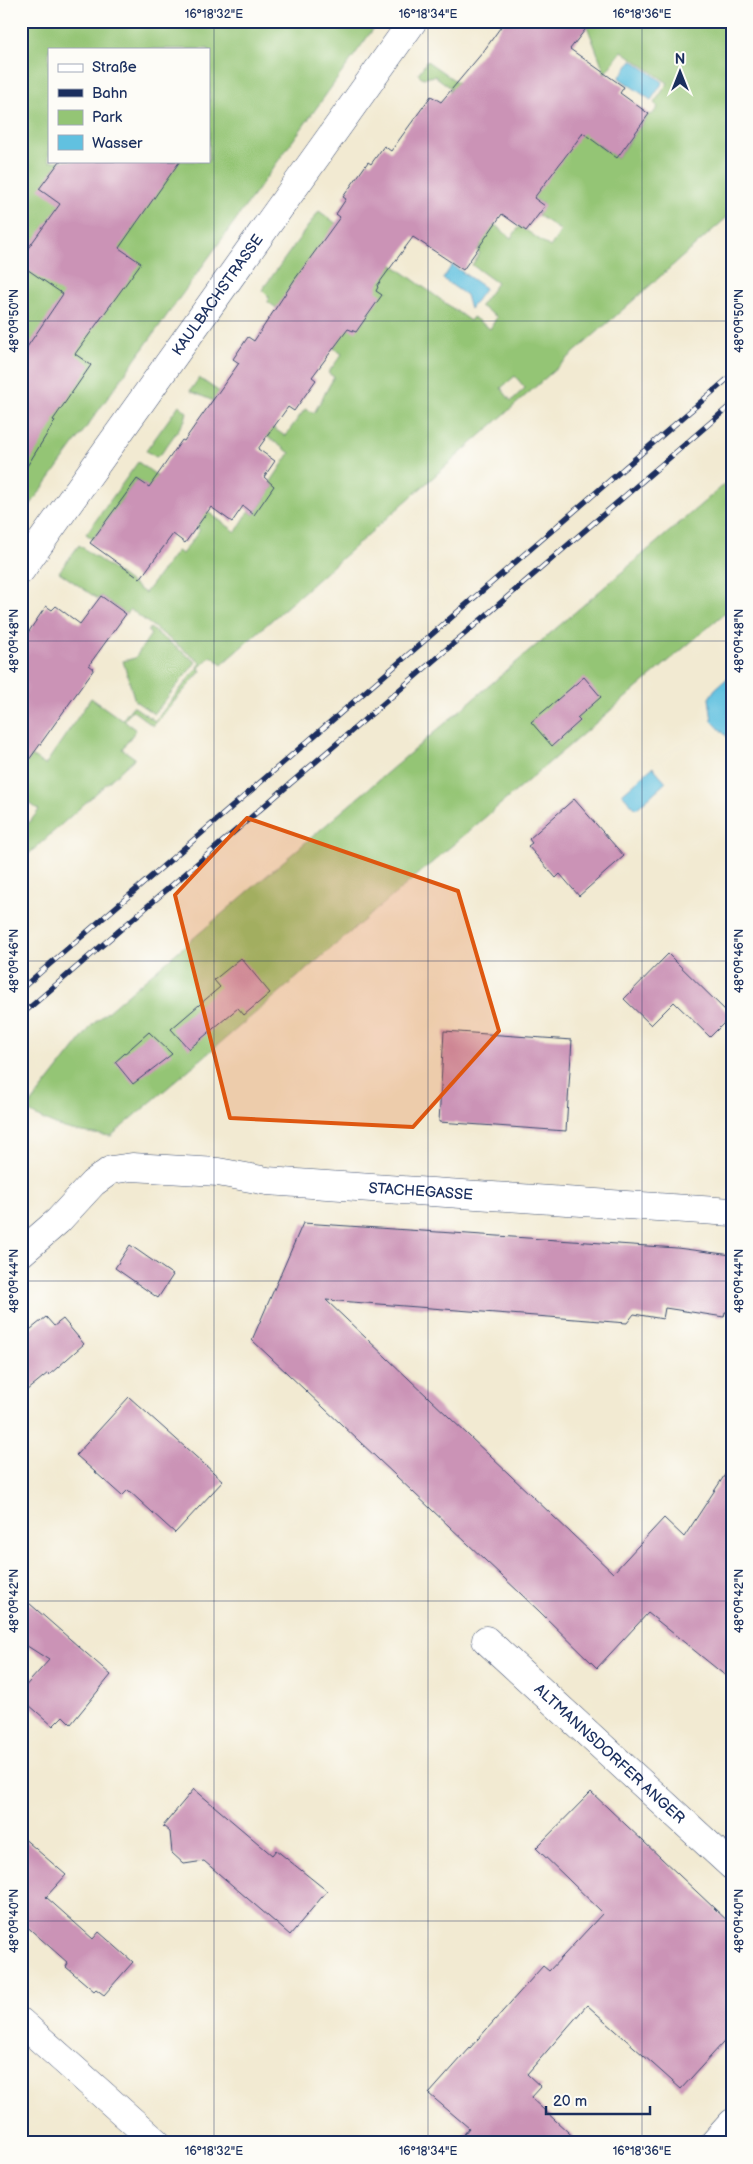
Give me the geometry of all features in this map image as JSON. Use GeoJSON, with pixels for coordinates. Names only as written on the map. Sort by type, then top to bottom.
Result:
{"type":"FeatureCollection","features":[{"type":"Feature","properties":{"kind":"street","name":"KAULBACHSTRASSE"},"geometry":{"type":"LineString","coordinates":[[21,570],[413,21]]}},
{"type":"Feature","properties":{"kind":"street","name":"STACHEGASSE"},"geometry":{"type":"LineString","coordinates":[[21,1252],[58,1221],[93,1183],[111,1170],[132,1167],[218,1172],[267,1181],[732,1212]]}},
{"type":"Feature","properties":{"kind":"street","name":"ALTMANNSDORFER ANGER"},"geometry":{"type":"LineString","coordinates":[[486,1640],[732,1866]]}},
{"type":"Feature","properties":{"kind":"street"},"geometry":{"type":"LineString","coordinates":[[21,2022],[157,2143]]}},
{"type":"Feature","properties":{"kind":"street"},"geometry":{"type":"LineString","coordinates":[[714,2143],[732,2123]]}},
{"type":"Feature","properties":{"kind":"highlighted area"},"geometry":{"type":"Polygon","coordinates":[[[247,818],[458,891],[499,1031],[413,1127],[230,1118],[175,895],[247,818]]]}},
{"type":"Feature","properties":{"kind":"green space"},"geometry":{"type":"Polygon","coordinates":[[[21,21],[379,21],[21,518],[21,21]]]}},
{"type":"Feature","properties":{"kind":"green space"},"geometry":{"type":"Polygon","coordinates":[[[580,21],[732,21],[732,213],[222,664],[211,656],[199,668],[201,671],[153,726],[132,710],[124,721],[136,730],[122,749],[135,758],[21,861],[21,818],[29,823],[39,810],[21,797],[21,744],[25,752],[45,765],[91,698],[122,720],[133,706],[155,721],[201,663],[130,609],[126,614],[101,596],[98,599],[59,572],[79,545],[145,593],[177,551],[182,554],[200,530],[185,518],[187,515],[137,479],[93,539],[86,534],[138,462],[236,532],[249,511],[254,515],[274,486],[270,483],[290,453],[223,405],[190,391],[199,378],[285,436],[305,409],[314,413],[334,377],[328,373],[342,354],[268,302],[269,297],[262,290],[319,211],[470,321],[473,317],[490,329],[497,317],[480,306],[497,283],[472,265],[480,253],[477,251],[481,245],[467,235],[484,216],[511,238],[520,226],[550,247],[561,231],[538,215],[544,205],[524,191],[484,117],[449,92],[451,88],[435,76],[423,78],[418,74],[427,61],[527,131],[577,123],[600,146],[617,158],[649,114],[652,115],[658,107],[654,103],[668,83],[622,51],[605,73],[587,26],[580,21]],[[515,376],[501,388],[511,401],[525,388],[515,376]]]}},
{"type":"Feature","properties":{"kind":"green space"},"geometry":{"type":"Polygon","coordinates":[[[179,405],[187,412],[185,420],[161,454],[156,457],[146,451],[179,405]]]}},
{"type":"Feature","properties":{"kind":"green space"},"geometry":{"type":"Polygon","coordinates":[[[732,478],[732,607],[111,1136],[57,1126],[26,1110],[93,1024],[732,478]]]}},
{"type":"Feature","properties":{"kind":"green space"},"geometry":{"type":"Polygon","coordinates":[[[150,628],[196,662],[154,714],[135,701],[123,661],[135,658],[151,634],[148,632],[150,628]]]}},
{"type":"Feature","properties":{"kind":"water"},"geometry":{"type":"Polygon","coordinates":[[[632,60],[663,82],[651,100],[619,78],[632,60]]]}},
{"type":"Feature","properties":{"kind":"water"},"geometry":{"type":"Polygon","coordinates":[[[452,265],[485,288],[470,309],[466,295],[443,279],[452,265]]]}},
{"type":"Feature","properties":{"kind":"water"},"geometry":{"type":"Polygon","coordinates":[[[732,674],[732,742],[712,721],[709,698],[715,689],[732,674]]]}},
{"type":"Feature","properties":{"kind":"water"},"geometry":{"type":"Polygon","coordinates":[[[653,767],[666,782],[636,809],[622,794],[653,767]]]}},
{"type":"Feature","properties":{"kind":"building"},"geometry":{"type":"Polygon","coordinates":[[[505,21],[592,21],[570,49],[624,87],[620,93],[649,114],[617,158],[583,133],[534,198],[545,206],[526,231],[502,214],[463,270],[413,237],[377,286],[376,291],[382,295],[356,332],[348,329],[312,377],[316,380],[294,411],[288,407],[258,449],[275,461],[264,477],[274,486],[254,515],[243,506],[232,522],[211,507],[185,543],[173,534],[140,579],[90,543],[137,479],[149,487],[182,440],[184,441],[239,363],[233,359],[248,337],[254,341],[295,279],[340,217],[336,214],[346,199],[343,197],[368,162],[371,164],[384,146],[391,151],[431,96],[441,102],[483,52],[505,21]]]}},
{"type":"Feature","properties":{"kind":"building"},"geometry":{"type":"Polygon","coordinates":[[[59,162],[179,162],[119,248],[141,263],[75,354],[91,365],[53,420],[55,421],[21,476],[21,356],[63,294],[21,265],[21,258],[60,204],[39,189],[59,162]]]}},
{"type":"Feature","properties":{"kind":"building"},"geometry":{"type":"Polygon","coordinates":[[[101,596],[126,614],[89,665],[94,669],[21,771],[21,643],[46,606],[52,610],[56,606],[80,624],[101,596]]]}},
{"type":"Feature","properties":{"kind":"building"},"geometry":{"type":"Polygon","coordinates":[[[584,677],[601,697],[577,718],[580,721],[552,746],[531,722],[584,677]]]}},
{"type":"Feature","properties":{"kind":"building"},"geometry":{"type":"Polygon","coordinates":[[[574,799],[624,856],[579,896],[560,874],[556,878],[528,846],[532,843],[529,839],[574,799]]]}},
{"type":"Feature","properties":{"kind":"building"},"geometry":{"type":"Polygon","coordinates":[[[668,954],[731,1016],[710,1037],[674,1002],[651,1025],[624,999],[668,954]]]}},
{"type":"Feature","properties":{"kind":"building"},"geometry":{"type":"Polygon","coordinates":[[[241,958],[270,993],[244,1015],[238,1008],[189,1049],[171,1029],[220,987],[214,980],[241,958]]]}},
{"type":"Feature","properties":{"kind":"building"},"geometry":{"type":"Polygon","coordinates":[[[444,1031],[572,1040],[566,1131],[439,1122],[444,1031]]]}},
{"type":"Feature","properties":{"kind":"building"},"geometry":{"type":"Polygon","coordinates":[[[149,1032],[172,1054],[133,1084],[115,1062],[149,1032]]]}},
{"type":"Feature","properties":{"kind":"building"},"geometry":{"type":"Polygon","coordinates":[[[303,1223],[677,1248],[732,1255],[732,1313],[725,1312],[724,1317],[665,1308],[663,1319],[634,1314],[627,1323],[326,1300],[613,1573],[664,1518],[684,1537],[732,1464],[732,1681],[648,1613],[597,1668],[252,1340],[303,1223]]]}},
{"type":"Feature","properties":{"kind":"building"},"geometry":{"type":"Polygon","coordinates":[[[130,1245],[173,1275],[158,1298],[115,1268],[130,1245]]]}},
{"type":"Feature","properties":{"kind":"building"},"geometry":{"type":"Polygon","coordinates":[[[46,1317],[54,1326],[63,1319],[84,1344],[49,1375],[48,1373],[21,1395],[21,1337],[46,1317]]]}},
{"type":"Feature","properties":{"kind":"building"},"geometry":{"type":"Polygon","coordinates":[[[129,1397],[223,1481],[175,1533],[128,1490],[122,1496],[76,1455],[129,1397]]]}},
{"type":"Feature","properties":{"kind":"building"},"geometry":{"type":"Polygon","coordinates":[[[21,1596],[111,1675],[71,1724],[63,1716],[53,1726],[21,1698],[21,1691],[49,1660],[21,1642],[21,1596]]]}},
{"type":"Feature","properties":{"kind":"building"},"geometry":{"type":"Polygon","coordinates":[[[194,1789],[272,1855],[276,1850],[327,1891],[290,1935],[204,1861],[184,1864],[172,1853],[170,1832],[163,1826],[194,1789]]]}},
{"type":"Feature","properties":{"kind":"building"},"geometry":{"type":"Polygon","coordinates":[[[591,1792],[732,1925],[732,2033],[681,2089],[587,2005],[527,2074],[541,2087],[531,2098],[580,2143],[457,2143],[469,2128],[429,2094],[543,1966],[549,1971],[603,1913],[536,1848],[591,1792]]]}},
{"type":"Feature","properties":{"kind":"building"},"geometry":{"type":"Polygon","coordinates":[[[21,1836],[66,1875],[46,1897],[93,1939],[99,1932],[133,1962],[104,1995],[96,1989],[94,1991],[66,1967],[68,1963],[23,1923],[21,1925],[21,1836]]]}},
{"type":"Feature","properties":{"kind":"railway"},"geometry":{"type":"LineString","coordinates":[[21,989],[732,375]]}},
{"type":"Feature","properties":{"kind":"railway"},"geometry":{"type":"LineString","coordinates":[[21,1015],[732,404]]}}]}
